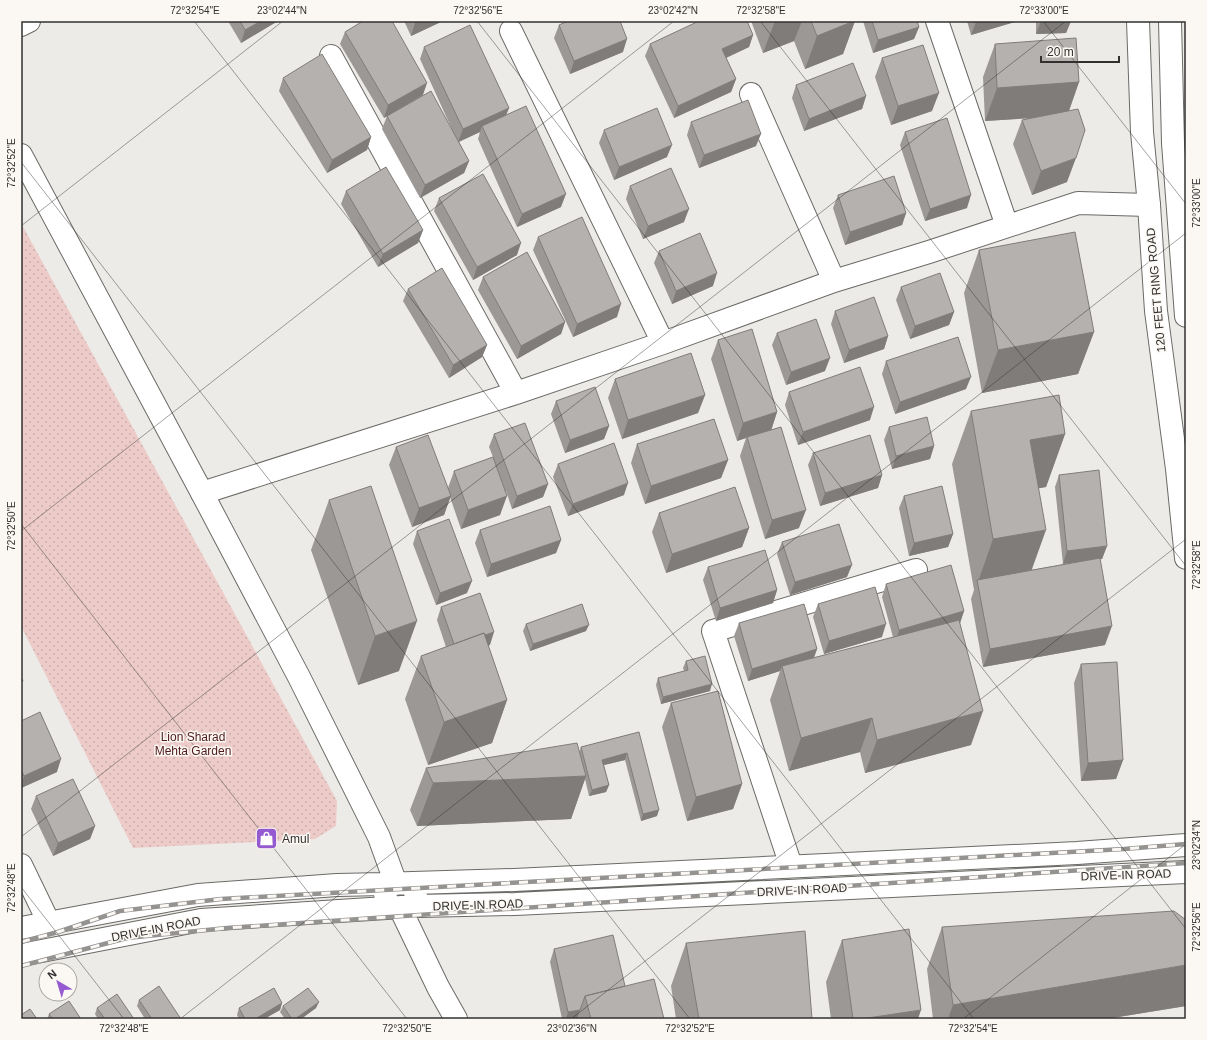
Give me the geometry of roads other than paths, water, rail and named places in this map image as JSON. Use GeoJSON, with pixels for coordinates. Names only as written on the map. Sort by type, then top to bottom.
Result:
{"type":"FeatureCollection","features":[{"type":"Feature","properties":{"kind":"street"},"geometry":{"type":"LineString","coordinates":[[21,25],[29,21]]}},
{"type":"Feature","properties":{"kind":"street"},"geometry":{"type":"LineString","coordinates":[[937,21],[1007,226]]}},
{"type":"Feature","properties":{"kind":"street","name":"120 FEET RING ROAD"},"geometry":{"type":"LineString","coordinates":[[1138,21],[1142,132],[1149,205],[1156,311],[1177,469],[1186,558]]}},
{"type":"Feature","properties":{"kind":"street"},"geometry":{"type":"LineString","coordinates":[[1170,21],[1172,143],[1181,201],[1186,316]]}},
{"type":"Feature","properties":{"kind":"street"},"geometry":{"type":"LineString","coordinates":[[511,30],[663,343]]}},
{"type":"Feature","properties":{"kind":"street"},"geometry":{"type":"LineString","coordinates":[[331,56],[516,393]]}},
{"type":"Feature","properties":{"kind":"street"},"geometry":{"type":"LineString","coordinates":[[751,94],[834,281]]}},
{"type":"Feature","properties":{"kind":"street"},"geometry":{"type":"LineString","coordinates":[[21,155],[202,493],[359,795],[379,837],[398,884],[402,908],[438,988],[456,1019]]}},
{"type":"Feature","properties":{"kind":"street"},"geometry":{"type":"LineString","coordinates":[[202,493],[516,393],[663,343],[834,281],[930,252],[1078,203],[1149,205]]}},
{"type":"Feature","properties":{"kind":"street"},"geometry":{"type":"LineString","coordinates":[[791,866],[713,631],[916,570]]}},
{"type":"Feature","properties":{"kind":"street"},"geometry":{"type":"LineString","coordinates":[[21,928],[198,895],[337,885],[398,884],[1077,853],[1186,845]]}},
{"type":"Feature","properties":{"kind":"street"},"geometry":{"type":"LineString","coordinates":[[21,865],[49,923]]}},
{"type":"Feature","properties":{"kind":"street","name":"DRIVE-IN ROAD"},"geometry":{"type":"LineString","coordinates":[[21,955],[201,920],[339,911],[1186,872]]}},
{"type":"Feature","properties":{"kind":"street"},"geometry":{"type":"LineString","coordinates":[[398,884],[402,908]]}},
{"type":"Feature","properties":{"kind":"railway"},"geometry":{"type":"LineString","coordinates":[[21,942],[58,932],[120,911],[221,899],[1124,849],[1186,844]]}},
{"type":"Feature","properties":{"kind":"railway"},"geometry":{"type":"LineString","coordinates":[[21,966],[127,938],[227,928],[1186,863]]}},
{"type":"Feature","properties":{"kind":"place","name":"Amul"},"geometry":{"type":"Point","coordinates":[267,839]}},
{"type":"Feature","properties":{"kind":"park label","name":"Lion Sharad Mehta Garden"},"geometry":{"type":"Point","coordinates":[193,744]}}]}
